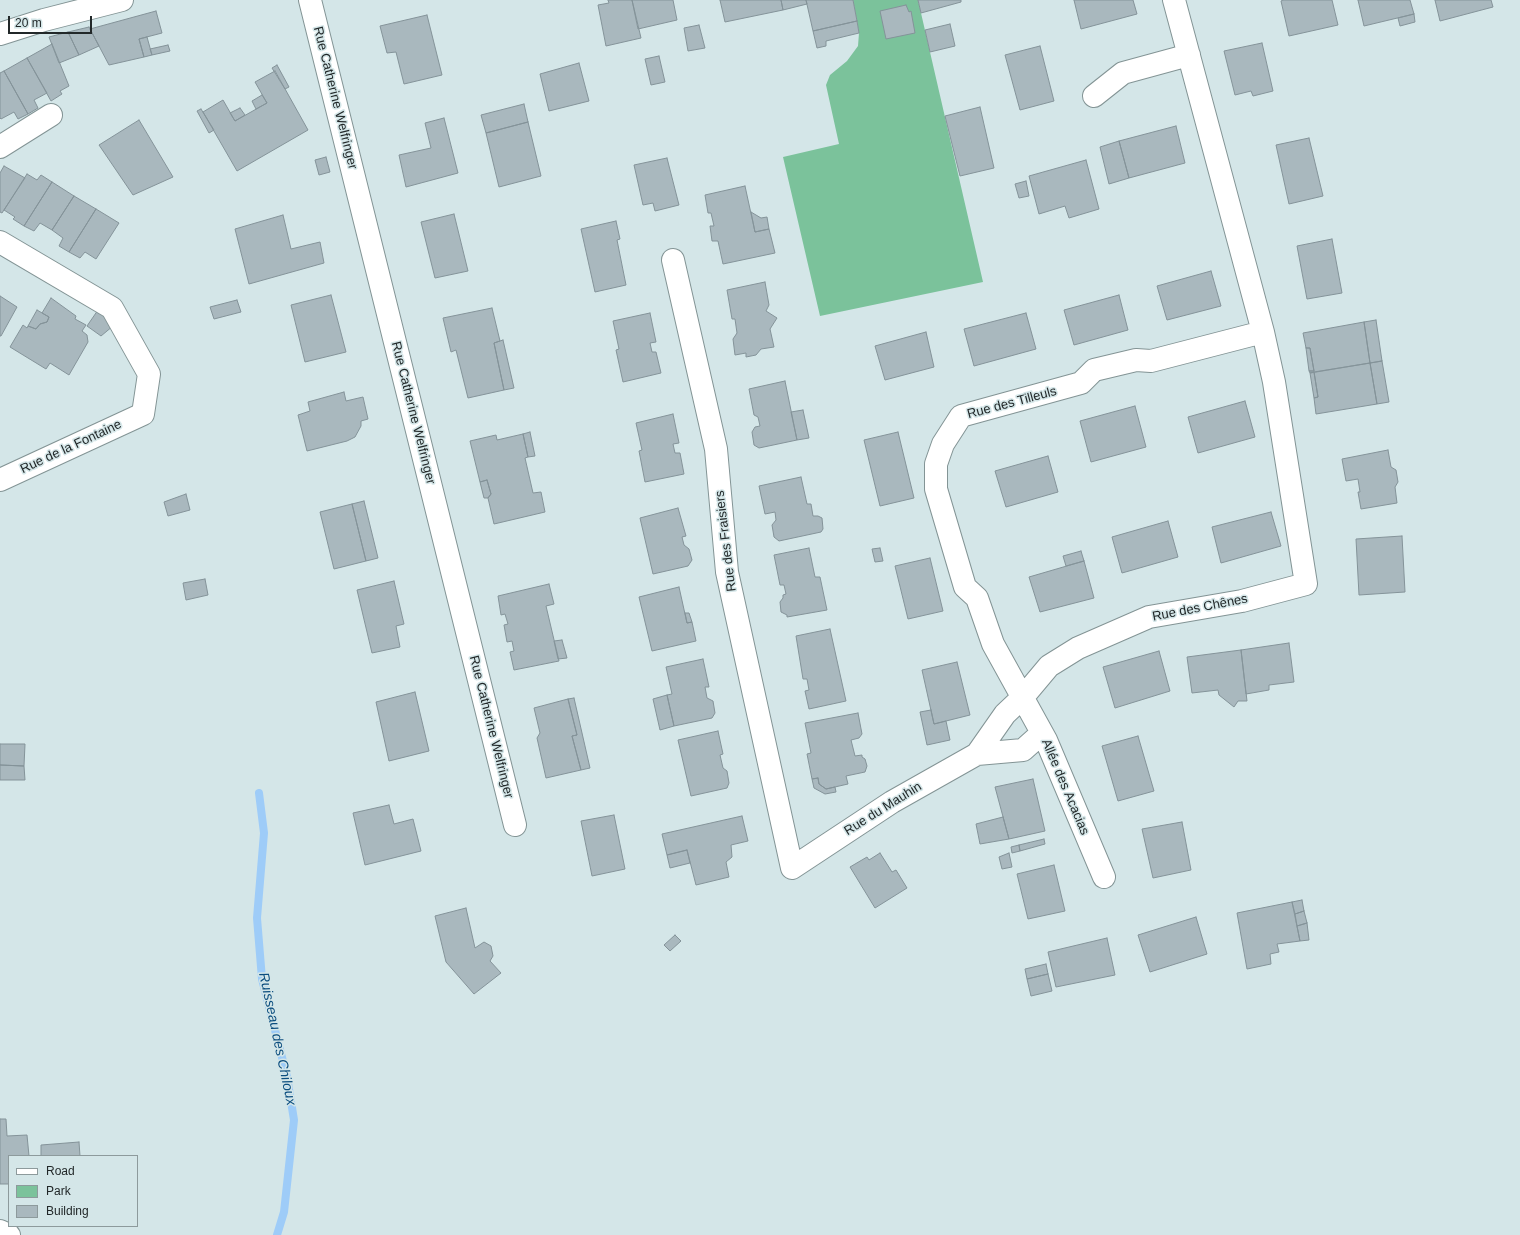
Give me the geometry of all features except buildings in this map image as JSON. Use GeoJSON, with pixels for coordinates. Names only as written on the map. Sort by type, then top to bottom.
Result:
{"type":"FeatureCollection","features":[{"type":"Feature","properties":{"kind":"street"},"geometry":{"type":"LineString","coordinates":[[0,34],[44,20],[122,0]]}},
{"type":"Feature","properties":{"kind":"street","name":"Rue Catherine Welfringer"},"geometry":{"type":"LineString","coordinates":[[310,0],[515,825]]}},
{"type":"Feature","properties":{"kind":"street"},"geometry":{"type":"LineString","coordinates":[[1174,0],[1263,332]]}},
{"type":"Feature","properties":{"kind":"street"},"geometry":{"type":"LineString","coordinates":[[1094,96],[1123,73],[1189,55]]}},
{"type":"Feature","properties":{"kind":"street"},"geometry":{"type":"LineString","coordinates":[[0,147],[51,115]]}},
{"type":"Feature","properties":{"kind":"street","name":"Rue de la Fontaine"},"geometry":{"type":"LineString","coordinates":[[0,242],[112,308],[149,374],[143,414],[0,480]]}},
{"type":"Feature","properties":{"kind":"street","name":"Rue des Fraisiers"},"geometry":{"type":"LineString","coordinates":[[673,260],[716,449],[727,572],[792,868]]}},
{"type":"Feature","properties":{"kind":"street","name":"Rue des Chênes"},"geometry":{"type":"LineString","coordinates":[[1023,697],[1050,666],[1066,655],[1078,648],[1149,617],[1242,601],[1306,584],[1274,382],[1263,332]]}},
{"type":"Feature","properties":{"kind":"street","name":"Rue des Tilleuls"},"geometry":{"type":"LineString","coordinates":[[1023,697],[993,644],[977,598],[965,587],[936,489],[936,464],[943,444],[961,416],[1081,383],[1094,370],[1136,360],[1151,361],[1263,332]]}},
{"type":"Feature","properties":{"kind":"street","name":"Rue du Mauhin"},"geometry":{"type":"LineString","coordinates":[[977,754],[1005,714],[1023,697]]}},
{"type":"Feature","properties":{"kind":"street","name":"Allée des Acacias"},"geometry":{"type":"LineString","coordinates":[[1023,697],[1042,733],[1104,877]]}},
{"type":"Feature","properties":{"kind":"street","name":"Rue du Mauhin"},"geometry":{"type":"LineString","coordinates":[[792,868],[892,802],[977,754],[1023,750],[1042,733]]}},
{"type":"Feature","properties":{"kind":"street"},"geometry":{"type":"LineString","coordinates":[[0,1230],[9,1235]]}},
{"type":"Feature","properties":{"kind":"green space"},"geometry":{"type":"Polygon","coordinates":[[[853,0],[918,0],[983,282],[820,316],[783,157],[839,144],[826,85],[830,75],[847,61],[858,46],[859,33],[853,0]]]}},
{"type":"Feature","properties":{"kind":"waterway","name":"Ruisseau des Chiloux"},"geometry":{"type":"LineString","coordinates":[[259,793],[264,833],[257,918],[262,979],[287,1077],[294,1120],[284,1212],[277,1235]]}}]}
